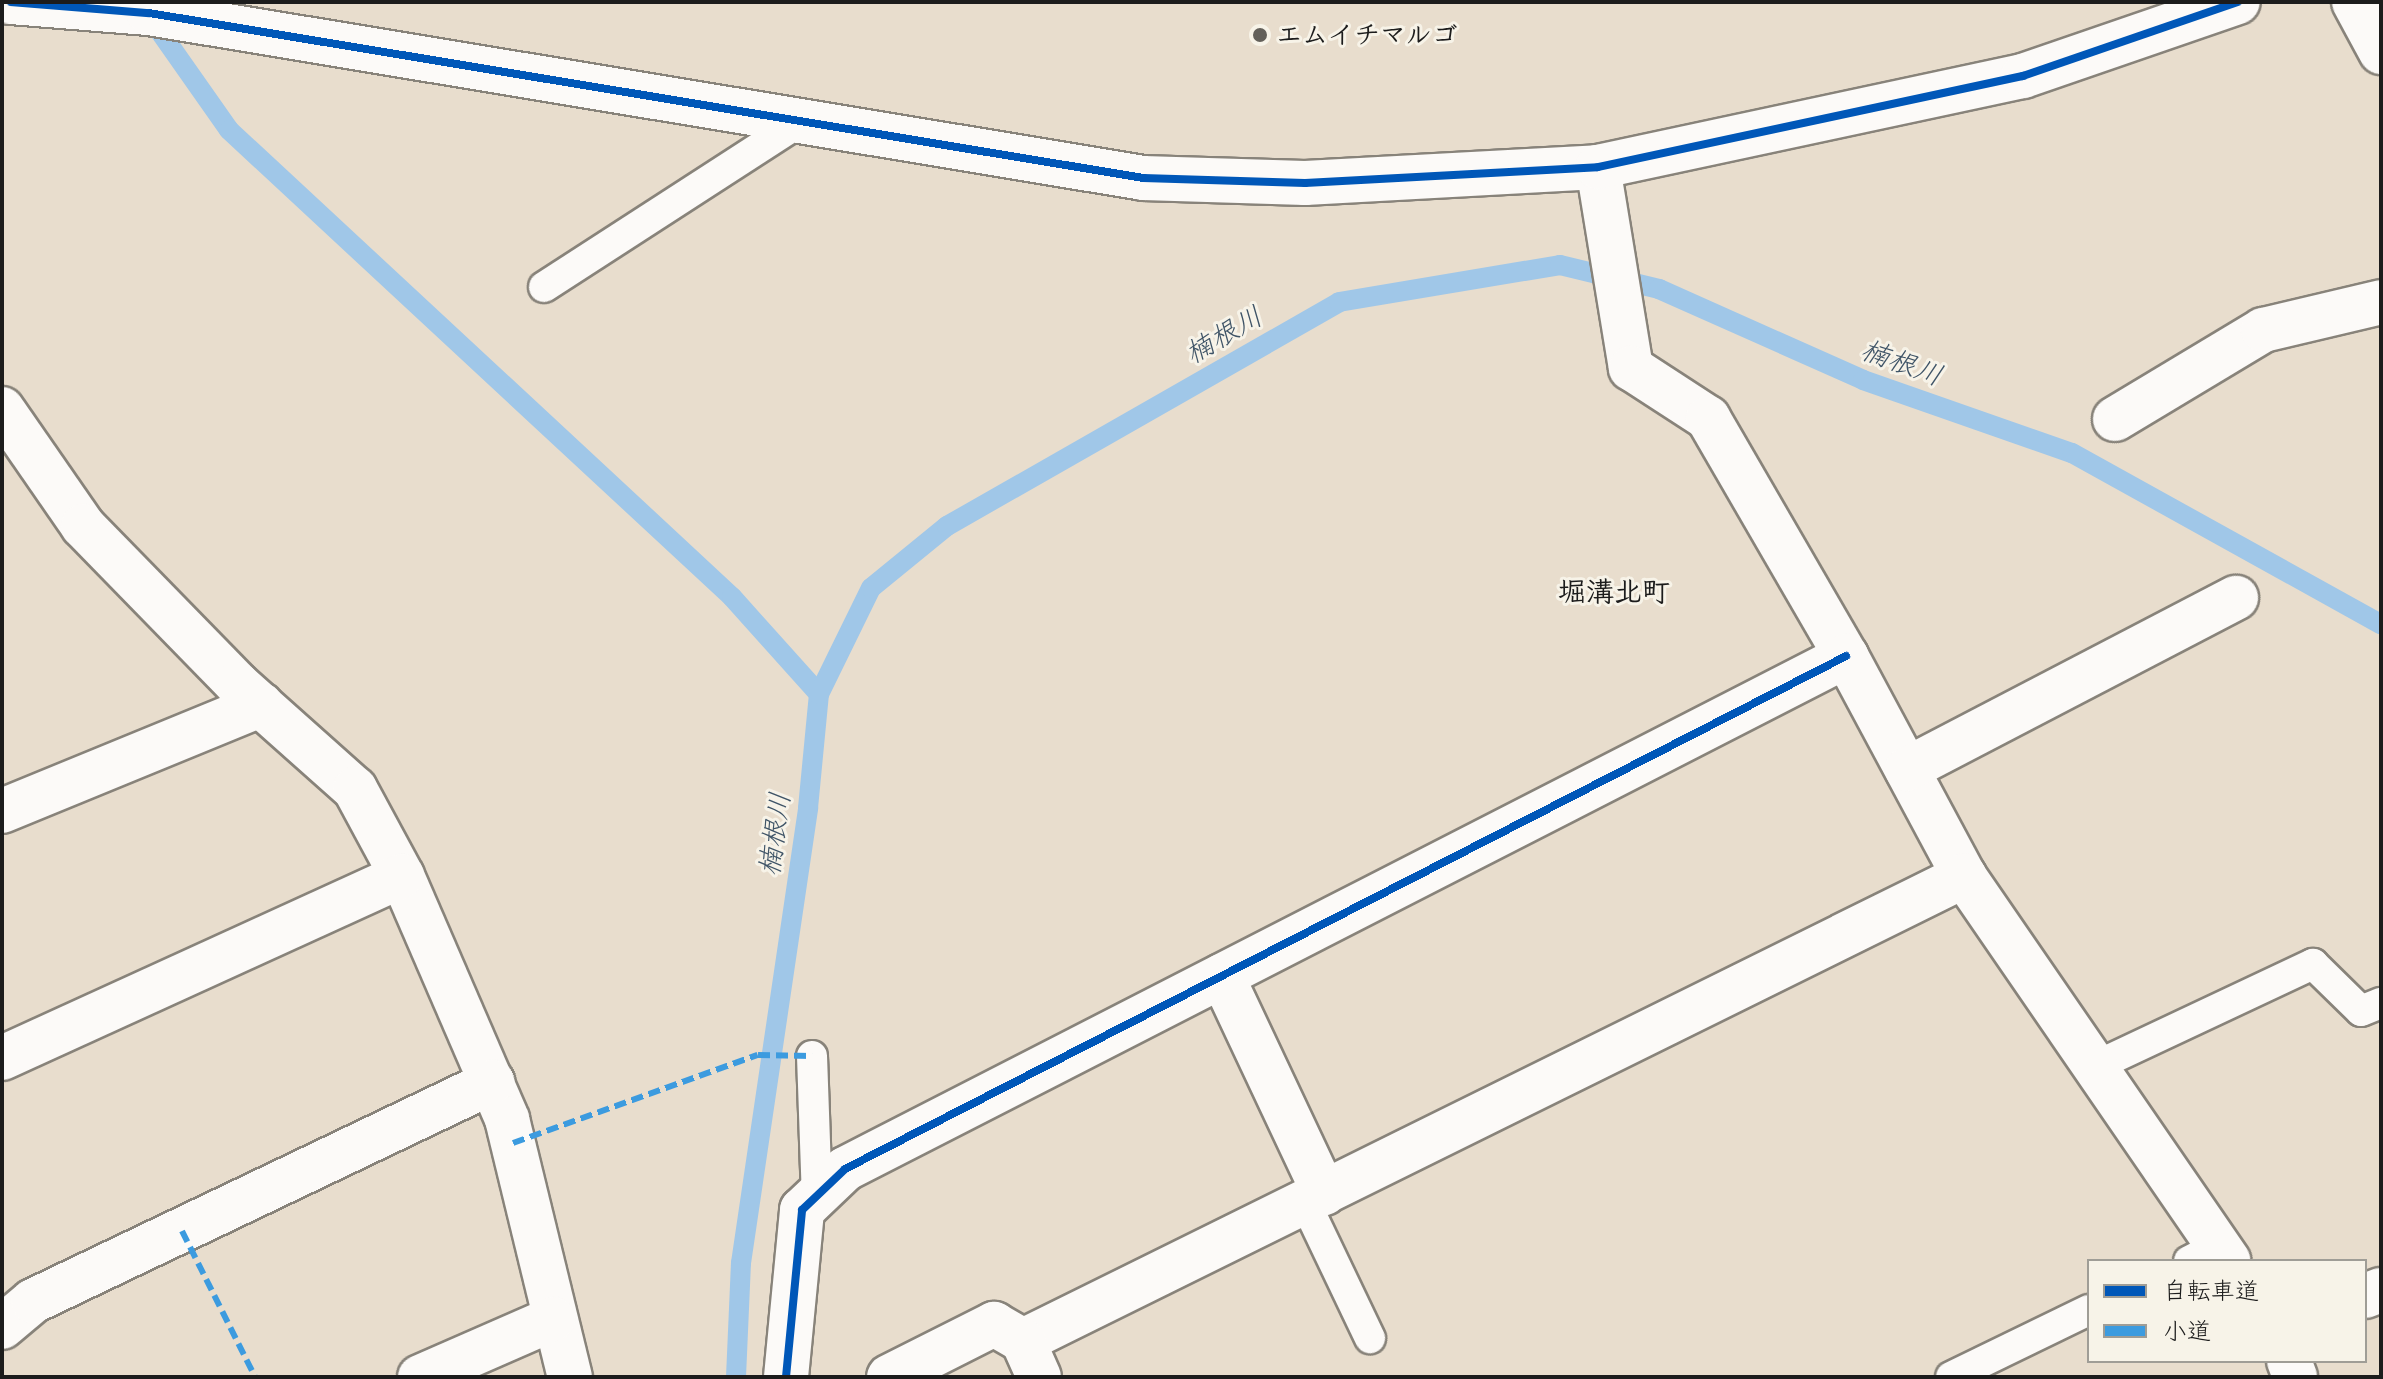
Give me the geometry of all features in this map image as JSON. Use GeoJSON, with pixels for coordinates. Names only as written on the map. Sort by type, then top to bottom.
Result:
{"type":"FeatureCollection","features":[{"type":"Feature","properties":{"kind":"street"},"geometry":{"type":"LineString","coordinates":[[11,2],[149,13],[1143,178],[1305,183],[1598,167],[2023,76],[2238,2]]}},
{"type":"Feature","properties":{"kind":"street"},"geometry":{"type":"LineString","coordinates":[[2354,2],[2381,52]]}},
{"type":"Feature","properties":{"kind":"street"},"geometry":{"type":"LineString","coordinates":[[1598,167],[1631,368],[1708,418],[1846,656],[1964,876],[2096,1066],[2212,1256]]}},
{"type":"Feature","properties":{"kind":"street"},"geometry":{"type":"LineString","coordinates":[[2115,419],[2263,330],[2381,302]]}},
{"type":"Feature","properties":{"kind":"street"},"geometry":{"type":"LineString","coordinates":[[2,409],[83,526],[261,705],[355,789],[402,876],[507,1119],[553,1319],[570,1377]]}},
{"type":"Feature","properties":{"kind":"street"},"geometry":{"type":"LineString","coordinates":[[1907,769],[2236,598]]}},
{"type":"Feature","properties":{"kind":"street"},"geometry":{"type":"LineString","coordinates":[[786,1377],[802,1210],[845,1169],[1846,656]]}},
{"type":"Feature","properties":{"kind":"street"},"geometry":{"type":"LineString","coordinates":[[2,811],[261,705]]}},
{"type":"Feature","properties":{"kind":"street"},"geometry":{"type":"LineString","coordinates":[[2,1058],[402,876]]}},
{"type":"Feature","properties":{"kind":"street"},"geometry":{"type":"LineString","coordinates":[[889,1377],[994,1324],[1031,1359],[1314,1197],[1964,876]]}},
{"type":"Feature","properties":{"kind":"street"},"geometry":{"type":"LineString","coordinates":[[1222,976],[1314,1197]]}},
{"type":"Feature","properties":{"kind":"street"},"geometry":{"type":"LineString","coordinates":[[2,1327],[33,1301],[492,1082]]}},
{"type":"Feature","properties":{"kind":"street"},"geometry":{"type":"LineString","coordinates":[[427,1376],[553,1319]]}},
{"type":"Feature","properties":{"kind":"lane"},"geometry":{"type":"LineString","coordinates":[[544,287],[801,121]]}},
{"type":"Feature","properties":{"kind":"lane"},"geometry":{"type":"LineString","coordinates":[[2096,1066],[2313,964],[2361,1011],[2381,1003]]}},
{"type":"Feature","properties":{"kind":"lane"},"geometry":{"type":"LineString","coordinates":[[812,1056],[817,1196]]}},
{"type":"Feature","properties":{"kind":"lane"},"geometry":{"type":"LineString","coordinates":[[1314,1197],[1370,1338]]}},
{"type":"Feature","properties":{"kind":"lane"},"geometry":{"type":"LineString","coordinates":[[1951,1377],[2087,1311]]}},
{"type":"Feature","properties":{"kind":"waterway"},"geometry":{"type":"LineString","coordinates":[[149,16],[229,130],[732,597],[819,694]]}},
{"type":"Feature","properties":{"kind":"waterway","name":"楠根川"},"geometry":{"type":"LineString","coordinates":[[736,1377],[741,1263],[808,808],[819,694],[871,588],[947,526],[1339,302],[1560,265],[1659,289],[1863,380],[2072,453],[2381,624]]}},
{"type":"Feature","properties":{"kind":"marked path"},"geometry":{"type":"LineString","coordinates":[[513,1143],[758,1055],[812,1056]]}},
{"type":"Feature","properties":{"kind":"marked path"},"geometry":{"type":"LineString","coordinates":[[182,1231],[255,1377]]}},
{"type":"Feature","properties":{"kind":"cycle path"},"geometry":{"type":"LineString","coordinates":[[11,2],[149,13],[1143,178],[1305,183],[1598,167],[2023,76],[2238,2]]}},
{"type":"Feature","properties":{"kind":"cycle path"},"geometry":{"type":"LineString","coordinates":[[786,1377],[802,1210],[845,1169],[1846,656]]}},
{"type":"Feature","properties":{"kind":"place","name":"エムイチマルゴ"},"geometry":{"type":"Point","coordinates":[1260,35]}},
{"type":"Feature","properties":{"kind":"district","name":"堀溝北町"},"geometry":{"type":"Point","coordinates":[1614,592]}}]}
